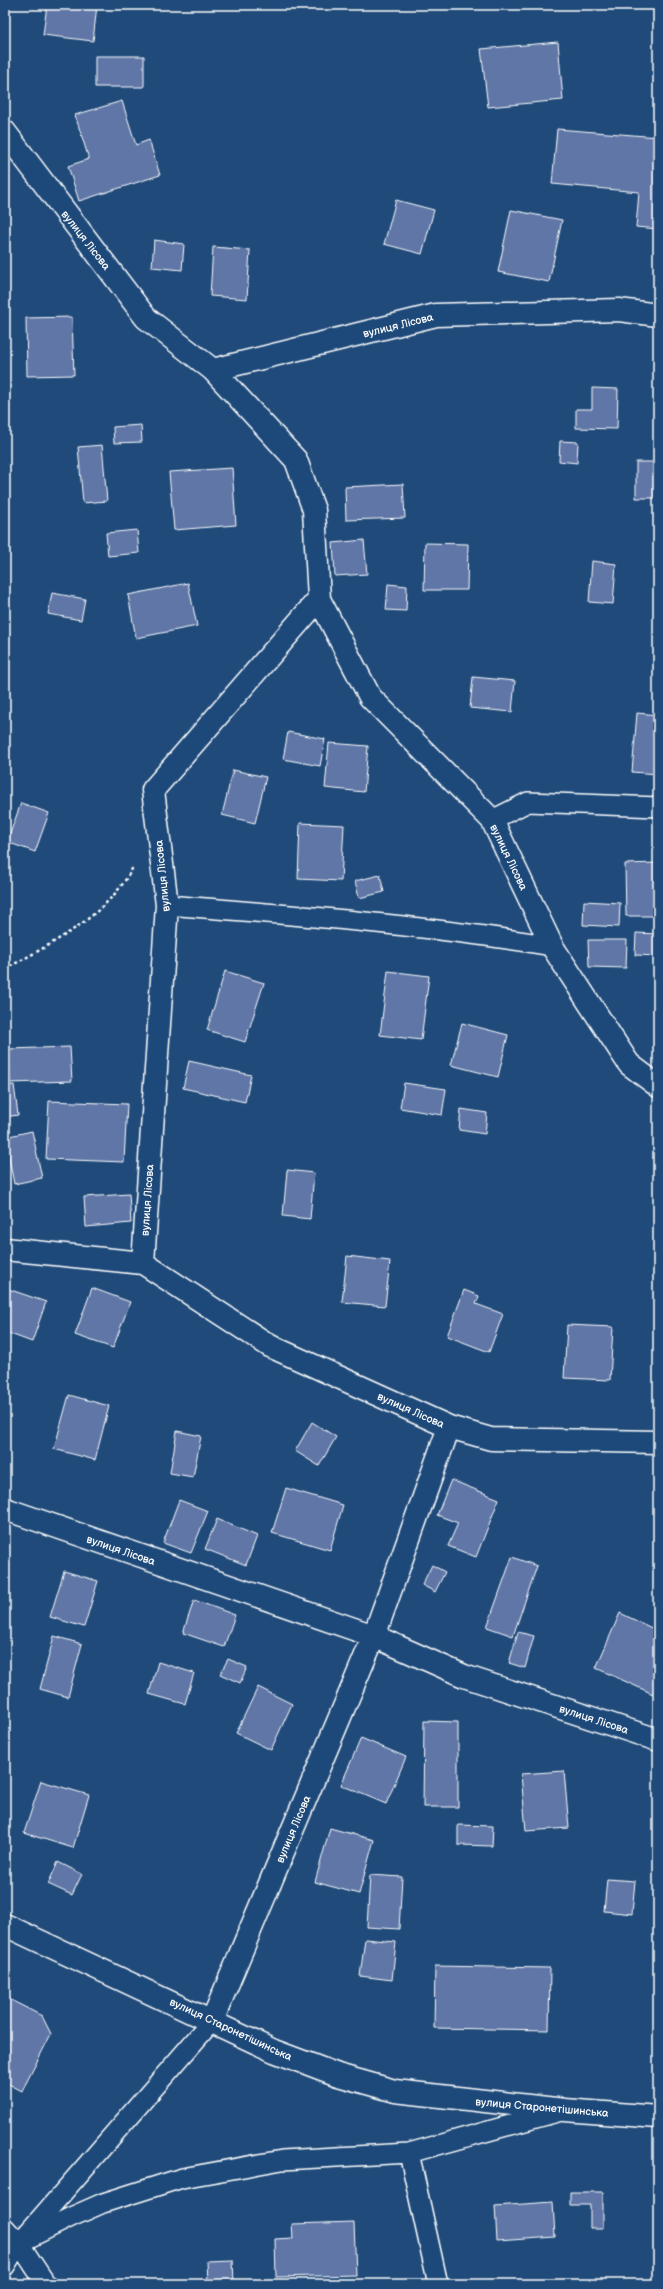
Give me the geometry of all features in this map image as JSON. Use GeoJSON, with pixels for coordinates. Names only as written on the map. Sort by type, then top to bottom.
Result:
{"type":"FeatureCollection","features":[{"type":"Feature","properties":{"kind":"street","name":"вулиця Лісова"},"geometry":{"type":"LineString","coordinates":[[5,132],[146,318],[213,370],[296,460],[314,510],[319,599],[370,697],[492,820],[552,946],[629,1064],[658,1086]]}},
{"type":"Feature","properties":{"kind":"street","name":"вулиця Лісова"},"geometry":{"type":"LineString","coordinates":[[213,370],[436,315],[619,310],[658,315]]}},
{"type":"Feature","properties":{"kind":"street","name":"вулиця Лісова"},"geometry":{"type":"LineString","coordinates":[[143,1263],[167,904],[157,829],[154,790],[319,599]]}},
{"type":"Feature","properties":{"kind":"street","name":"вулиця Лісова"},"geometry":{"type":"LineString","coordinates":[[5,1250],[143,1263],[270,1346],[449,1427],[491,1439],[658,1442]]}},
{"type":"Feature","properties":{"kind":"street","name":"вулиця Лісова"},"geometry":{"type":"LineString","coordinates":[[212,2021],[374,1636],[449,1427]]}},
{"type":"Feature","properties":{"kind":"street","name":"вулиця Лісова"},"geometry":{"type":"LineString","coordinates":[[5,1509],[374,1636],[464,1676],[658,1740]]}},
{"type":"Feature","properties":{"kind":"street","name":"вулиця Старонетішинська"},"geometry":{"type":"LineString","coordinates":[[5,1925],[274,2051],[338,2075],[396,2091],[564,2110],[658,2117]]}},
{"type":"Feature","properties":{"kind":"lane"},"geometry":{"type":"LineString","coordinates":[[492,820],[528,802],[658,807]]}},
{"type":"Feature","properties":{"kind":"lane"},"geometry":{"type":"LineString","coordinates":[[167,904],[321,916],[465,931],[552,946]]}},
{"type":"Feature","properties":{"kind":"lane"},"geometry":{"type":"LineString","coordinates":[[5,2266],[19,2243],[212,2021]]}},
{"type":"Feature","properties":{"kind":"lane"},"geometry":{"type":"LineString","coordinates":[[19,2243],[64,2220],[103,2203],[182,2178],[282,2160],[409,2153],[564,2110]]}},
{"type":"Feature","properties":{"kind":"lane"},"geometry":{"type":"LineString","coordinates":[[409,2153],[438,2284]]}},
{"type":"Feature","properties":{"kind":"lane"},"geometry":{"type":"LineString","coordinates":[[5,2228],[19,2243],[46,2284]]}},
{"type":"Feature","properties":{"kind":"path"},"geometry":{"type":"LineString","coordinates":[[5,969],[65,934],[98,910],[115,894],[126,880],[146,838],[157,829]]}},
{"type":"Feature","properties":{"kind":"building"},"geometry":{"type":"Polygon","coordinates":[[[47,5],[97,5],[93,41],[43,35],[47,5]]]}},
{"type":"Feature","properties":{"kind":"building"},"geometry":{"type":"Polygon","coordinates":[[[558,42],[563,100],[488,107],[481,49],[558,42]]]}},
{"type":"Feature","properties":{"kind":"building"},"geometry":{"type":"Polygon","coordinates":[[[95,56],[144,56],[144,87],[95,87],[95,56]]]}},
{"type":"Feature","properties":{"kind":"building"},"geometry":{"type":"Polygon","coordinates":[[[122,101],[136,145],[149,140],[160,175],[79,201],[68,166],[89,159],[75,115],[122,101]]]}},
{"type":"Feature","properties":{"kind":"building"},"geometry":{"type":"Polygon","coordinates":[[[557,129],[658,137],[658,229],[636,227],[639,192],[552,184],[557,129]]]}},
{"type":"Feature","properties":{"kind":"building"},"geometry":{"type":"Polygon","coordinates":[[[396,200],[434,210],[422,254],[384,244],[396,200]]]}},
{"type":"Feature","properties":{"kind":"building"},"geometry":{"type":"Polygon","coordinates":[[[511,210],[562,220],[549,282],[498,272],[511,210]]]}},
{"type":"Feature","properties":{"kind":"building"},"geometry":{"type":"Polygon","coordinates":[[[154,240],[184,244],[182,270],[152,267],[154,240]]]}},
{"type":"Feature","properties":{"kind":"building"},"geometry":{"type":"Polygon","coordinates":[[[213,247],[250,250],[247,299],[210,296],[213,247]]]}},
{"type":"Feature","properties":{"kind":"building"},"geometry":{"type":"Polygon","coordinates":[[[72,317],[74,375],[27,376],[26,318],[72,317]]]}},
{"type":"Feature","properties":{"kind":"building"},"geometry":{"type":"Polygon","coordinates":[[[592,388],[618,389],[617,429],[576,428],[576,409],[592,409],[592,388]]]}},
{"type":"Feature","properties":{"kind":"building"},"geometry":{"type":"Polygon","coordinates":[[[141,425],[142,442],[114,443],[113,427],[141,425]]]}},
{"type":"Feature","properties":{"kind":"building"},"geometry":{"type":"Polygon","coordinates":[[[560,441],[578,442],[577,463],[559,461],[560,441]]]}},
{"type":"Feature","properties":{"kind":"building"},"geometry":{"type":"Polygon","coordinates":[[[102,445],[107,501],[83,503],[78,447],[102,445]]]}},
{"type":"Feature","properties":{"kind":"building"},"geometry":{"type":"Polygon","coordinates":[[[636,462],[658,462],[658,498],[636,498],[636,462]]]}},
{"type":"Feature","properties":{"kind":"building"},"geometry":{"type":"Polygon","coordinates":[[[232,468],[236,525],[174,530],[169,472],[232,468]]]}},
{"type":"Feature","properties":{"kind":"building"},"geometry":{"type":"Polygon","coordinates":[[[403,484],[405,518],[346,520],[345,487],[403,484]]]}},
{"type":"Feature","properties":{"kind":"building"},"geometry":{"type":"Polygon","coordinates":[[[137,530],[139,553],[108,556],[106,533],[137,530]]]}},
{"type":"Feature","properties":{"kind":"building"},"geometry":{"type":"Polygon","coordinates":[[[364,540],[367,574],[335,576],[333,543],[364,540]]]}},
{"type":"Feature","properties":{"kind":"building"},"geometry":{"type":"Polygon","coordinates":[[[425,543],[468,544],[467,590],[424,590],[425,543]]]}},
{"type":"Feature","properties":{"kind":"building"},"geometry":{"type":"Polygon","coordinates":[[[592,561],[616,564],[613,604],[589,602],[592,561]]]}},
{"type":"Feature","properties":{"kind":"building"},"geometry":{"type":"Polygon","coordinates":[[[188,583],[197,626],[136,638],[128,595],[188,583]]]}},
{"type":"Feature","properties":{"kind":"building"},"geometry":{"type":"Polygon","coordinates":[[[388,584],[407,586],[406,611],[386,610],[388,584]]]}},
{"type":"Feature","properties":{"kind":"building"},"geometry":{"type":"Polygon","coordinates":[[[52,593],[85,599],[81,620],[48,614],[52,593]]]}},
{"type":"Feature","properties":{"kind":"building"},"geometry":{"type":"Polygon","coordinates":[[[473,677],[515,681],[512,712],[470,708],[473,677]]]}},
{"type":"Feature","properties":{"kind":"building"},"geometry":{"type":"Polygon","coordinates":[[[637,713],[658,715],[658,774],[632,772],[637,713]]]}},
{"type":"Feature","properties":{"kind":"building"},"geometry":{"type":"Polygon","coordinates":[[[288,732],[325,739],[320,766],[283,759],[288,732]]]}},
{"type":"Feature","properties":{"kind":"building"},"geometry":{"type":"Polygon","coordinates":[[[329,743],[368,746],[364,792],[325,788],[329,743]]]}},
{"type":"Feature","properties":{"kind":"building"},"geometry":{"type":"Polygon","coordinates":[[[233,770],[266,777],[255,823],[222,815],[233,770]]]}},
{"type":"Feature","properties":{"kind":"building"},"geometry":{"type":"Polygon","coordinates":[[[21,803],[49,813],[35,852],[7,842],[21,803]]]}},
{"type":"Feature","properties":{"kind":"building"},"geometry":{"type":"Polygon","coordinates":[[[300,823],[344,825],[341,881],[298,879],[300,823]]]}},
{"type":"Feature","properties":{"kind":"building"},"geometry":{"type":"Polygon","coordinates":[[[658,863],[658,916],[626,916],[625,864],[658,863]]]}},
{"type":"Feature","properties":{"kind":"building"},"geometry":{"type":"Polygon","coordinates":[[[380,875],[384,892],[359,898],[355,881],[380,875]]]}},
{"type":"Feature","properties":{"kind":"building"},"geometry":{"type":"Polygon","coordinates":[[[584,901],[620,903],[619,927],[583,925],[584,901]]]}},
{"type":"Feature","properties":{"kind":"building"},"geometry":{"type":"Polygon","coordinates":[[[636,933],[658,934],[658,956],[635,955],[636,933]]]}},
{"type":"Feature","properties":{"kind":"building"},"geometry":{"type":"Polygon","coordinates":[[[588,940],[627,940],[626,968],[589,967],[588,940]]]}},
{"type":"Feature","properties":{"kind":"building"},"geometry":{"type":"Polygon","coordinates":[[[225,971],[264,983],[245,1042],[207,1030],[225,971]]]}},
{"type":"Feature","properties":{"kind":"building"},"geometry":{"type":"Polygon","coordinates":[[[388,971],[429,976],[421,1040],[380,1035],[388,971]]]}},
{"type":"Feature","properties":{"kind":"building"},"geometry":{"type":"Polygon","coordinates":[[[657,981],[658,1010],[655,1010],[657,981]]]}},
{"type":"Feature","properties":{"kind":"building"},"geometry":{"type":"Polygon","coordinates":[[[462,1023],[508,1035],[498,1077],[451,1065],[462,1023]]]}},
{"type":"Feature","properties":{"kind":"building"},"geometry":{"type":"Polygon","coordinates":[[[70,1047],[72,1081],[10,1083],[9,1049],[70,1047]]]}},
{"type":"Feature","properties":{"kind":"building"},"geometry":{"type":"Polygon","coordinates":[[[189,1061],[251,1075],[245,1102],[183,1088],[189,1061]]]}},
{"type":"Feature","properties":{"kind":"building"},"geometry":{"type":"Polygon","coordinates":[[[404,1083],[446,1089],[442,1115],[400,1108],[404,1083]]]}},
{"type":"Feature","properties":{"kind":"building"},"geometry":{"type":"Polygon","coordinates":[[[14,1085],[18,1115],[5,1117],[5,1086],[14,1085]]]}},
{"type":"Feature","properties":{"kind":"building"},"geometry":{"type":"Polygon","coordinates":[[[49,1101],[127,1104],[124,1162],[46,1159],[49,1101]]]}},
{"type":"Feature","properties":{"kind":"building"},"geometry":{"type":"Polygon","coordinates":[[[461,1109],[487,1113],[485,1134],[459,1130],[461,1109]]]}},
{"type":"Feature","properties":{"kind":"building"},"geometry":{"type":"Polygon","coordinates":[[[32,1131],[42,1178],[14,1184],[5,1137],[32,1131]]]}},
{"type":"Feature","properties":{"kind":"building"},"geometry":{"type":"Polygon","coordinates":[[[287,1170],[314,1173],[310,1219],[283,1216],[287,1170]]]}},
{"type":"Feature","properties":{"kind":"building"},"geometry":{"type":"Polygon","coordinates":[[[129,1194],[131,1223],[86,1227],[84,1197],[129,1194]]]}},
{"type":"Feature","properties":{"kind":"building"},"geometry":{"type":"Polygon","coordinates":[[[347,1256],[390,1261],[385,1306],[342,1302],[347,1256]]]}},
{"type":"Feature","properties":{"kind":"building"},"geometry":{"type":"Polygon","coordinates":[[[5,1288],[46,1302],[32,1342],[5,1332],[5,1288]]]}},
{"type":"Feature","properties":{"kind":"building"},"geometry":{"type":"Polygon","coordinates":[[[92,1288],[130,1302],[113,1348],[75,1335],[92,1288]]]}},
{"type":"Feature","properties":{"kind":"building"},"geometry":{"type":"Polygon","coordinates":[[[464,1290],[479,1296],[476,1304],[503,1314],[489,1352],[447,1336],[464,1290]]]}},
{"type":"Feature","properties":{"kind":"building"},"geometry":{"type":"Polygon","coordinates":[[[567,1325],[613,1327],[610,1380],[564,1378],[567,1325]]]}},
{"type":"Feature","properties":{"kind":"building"},"geometry":{"type":"Polygon","coordinates":[[[69,1395],[109,1406],[95,1460],[54,1449],[69,1395]]]}},
{"type":"Feature","properties":{"kind":"building"},"geometry":{"type":"Polygon","coordinates":[[[312,1422],[336,1437],[319,1466],[295,1451],[312,1422]]]}},
{"type":"Feature","properties":{"kind":"building"},"geometry":{"type":"Polygon","coordinates":[[[177,1431],[201,1436],[193,1477],[170,1473],[177,1431]]]}},
{"type":"Feature","properties":{"kind":"building"},"geometry":{"type":"Polygon","coordinates":[[[451,1480],[499,1499],[476,1557],[448,1546],[458,1523],[437,1515],[451,1480]]]}},
{"type":"Feature","properties":{"kind":"building"},"geometry":{"type":"Polygon","coordinates":[[[286,1488],[343,1505],[330,1550],[272,1533],[286,1488]]]}},
{"type":"Feature","properties":{"kind":"building"},"geometry":{"type":"Polygon","coordinates":[[[179,1500],[208,1511],[191,1553],[163,1543],[179,1500]]]}},
{"type":"Feature","properties":{"kind":"building"},"geometry":{"type":"Polygon","coordinates":[[[217,1519],[257,1536],[246,1565],[205,1549],[217,1519]]]}},
{"type":"Feature","properties":{"kind":"building"},"geometry":{"type":"Polygon","coordinates":[[[512,1557],[537,1566],[513,1636],[487,1627],[512,1557]]]}},
{"type":"Feature","properties":{"kind":"building"},"geometry":{"type":"Polygon","coordinates":[[[432,1565],[445,1572],[435,1592],[422,1585],[432,1565]]]}},
{"type":"Feature","properties":{"kind":"building"},"geometry":{"type":"Polygon","coordinates":[[[64,1571],[98,1581],[84,1627],[50,1617],[64,1571]]]}},
{"type":"Feature","properties":{"kind":"building"},"geometry":{"type":"Polygon","coordinates":[[[194,1600],[235,1615],[224,1647],[183,1633],[194,1600]]]}},
{"type":"Feature","properties":{"kind":"building"},"geometry":{"type":"Polygon","coordinates":[[[620,1613],[658,1631],[658,1682],[653,1694],[596,1668],[620,1613]]]}},
{"type":"Feature","properties":{"kind":"building"},"geometry":{"type":"Polygon","coordinates":[[[518,1632],[534,1636],[525,1668],[509,1663],[518,1632]]]}},
{"type":"Feature","properties":{"kind":"building"},"geometry":{"type":"Polygon","coordinates":[[[54,1636],[82,1644],[68,1697],[40,1689],[54,1636]]]}},
{"type":"Feature","properties":{"kind":"building"},"geometry":{"type":"Polygon","coordinates":[[[228,1659],[247,1667],[240,1683],[220,1674],[228,1659]]]}},
{"type":"Feature","properties":{"kind":"building"},"geometry":{"type":"Polygon","coordinates":[[[158,1662],[194,1673],[185,1704],[149,1694],[158,1662]]]}},
{"type":"Feature","properties":{"kind":"building"},"geometry":{"type":"Polygon","coordinates":[[[258,1687],[292,1704],[271,1750],[236,1733],[258,1687]]]}},
{"type":"Feature","properties":{"kind":"building"},"geometry":{"type":"Polygon","coordinates":[[[424,1721],[458,1722],[458,1807],[423,1807],[424,1721]]]}},
{"type":"Feature","properties":{"kind":"building"},"geometry":{"type":"Polygon","coordinates":[[[361,1738],[406,1757],[386,1804],[341,1785],[361,1738]]]}},
{"type":"Feature","properties":{"kind":"building"},"geometry":{"type":"Polygon","coordinates":[[[564,1771],[569,1828],[526,1831],[521,1774],[564,1771]]]}},
{"type":"Feature","properties":{"kind":"building"},"geometry":{"type":"Polygon","coordinates":[[[41,1781],[89,1795],[73,1848],[24,1833],[41,1781]]]}},
{"type":"Feature","properties":{"kind":"building"},"geometry":{"type":"Polygon","coordinates":[[[458,1825],[493,1826],[492,1846],[458,1845],[458,1825]]]}},
{"type":"Feature","properties":{"kind":"building"},"geometry":{"type":"Polygon","coordinates":[[[330,1828],[374,1840],[359,1894],[315,1882],[330,1828]]]}},
{"type":"Feature","properties":{"kind":"building"},"geometry":{"type":"Polygon","coordinates":[[[58,1862],[82,1874],[72,1895],[48,1884],[58,1862]]]}},
{"type":"Feature","properties":{"kind":"building"},"geometry":{"type":"Polygon","coordinates":[[[370,1875],[402,1877],[399,1929],[367,1927],[370,1875]]]}},
{"type":"Feature","properties":{"kind":"building"},"geometry":{"type":"Polygon","coordinates":[[[607,1879],[635,1881],[632,1914],[604,1911],[607,1879]]]}},
{"type":"Feature","properties":{"kind":"building"},"geometry":{"type":"Polygon","coordinates":[[[365,1939],[396,1942],[392,1980],[360,1976],[365,1939]]]}},
{"type":"Feature","properties":{"kind":"building"},"geometry":{"type":"Polygon","coordinates":[[[435,1966],[550,1968],[549,2030],[434,2028],[435,1966]]]}},
{"type":"Feature","properties":{"kind":"building"},"geometry":{"type":"Polygon","coordinates":[[[5,1997],[42,2016],[51,2034],[22,2091],[5,2082],[5,1997]]]}},
{"type":"Feature","properties":{"kind":"building"},"geometry":{"type":"Polygon","coordinates":[[[570,2192],[603,2192],[603,2228],[590,2228],[590,2205],[570,2205],[570,2192]]]}},
{"type":"Feature","properties":{"kind":"building"},"geometry":{"type":"Polygon","coordinates":[[[553,2202],[555,2237],[497,2241],[495,2206],[553,2202]]]}},
{"type":"Feature","properties":{"kind":"building"},"geometry":{"type":"Polygon","coordinates":[[[354,2222],[356,2275],[276,2277],[275,2239],[293,2238],[292,2224],[354,2222]]]}},
{"type":"Feature","properties":{"kind":"building"},"geometry":{"type":"Polygon","coordinates":[[[233,2260],[234,2284],[208,2284],[207,2261],[233,2260]]]}}]}
